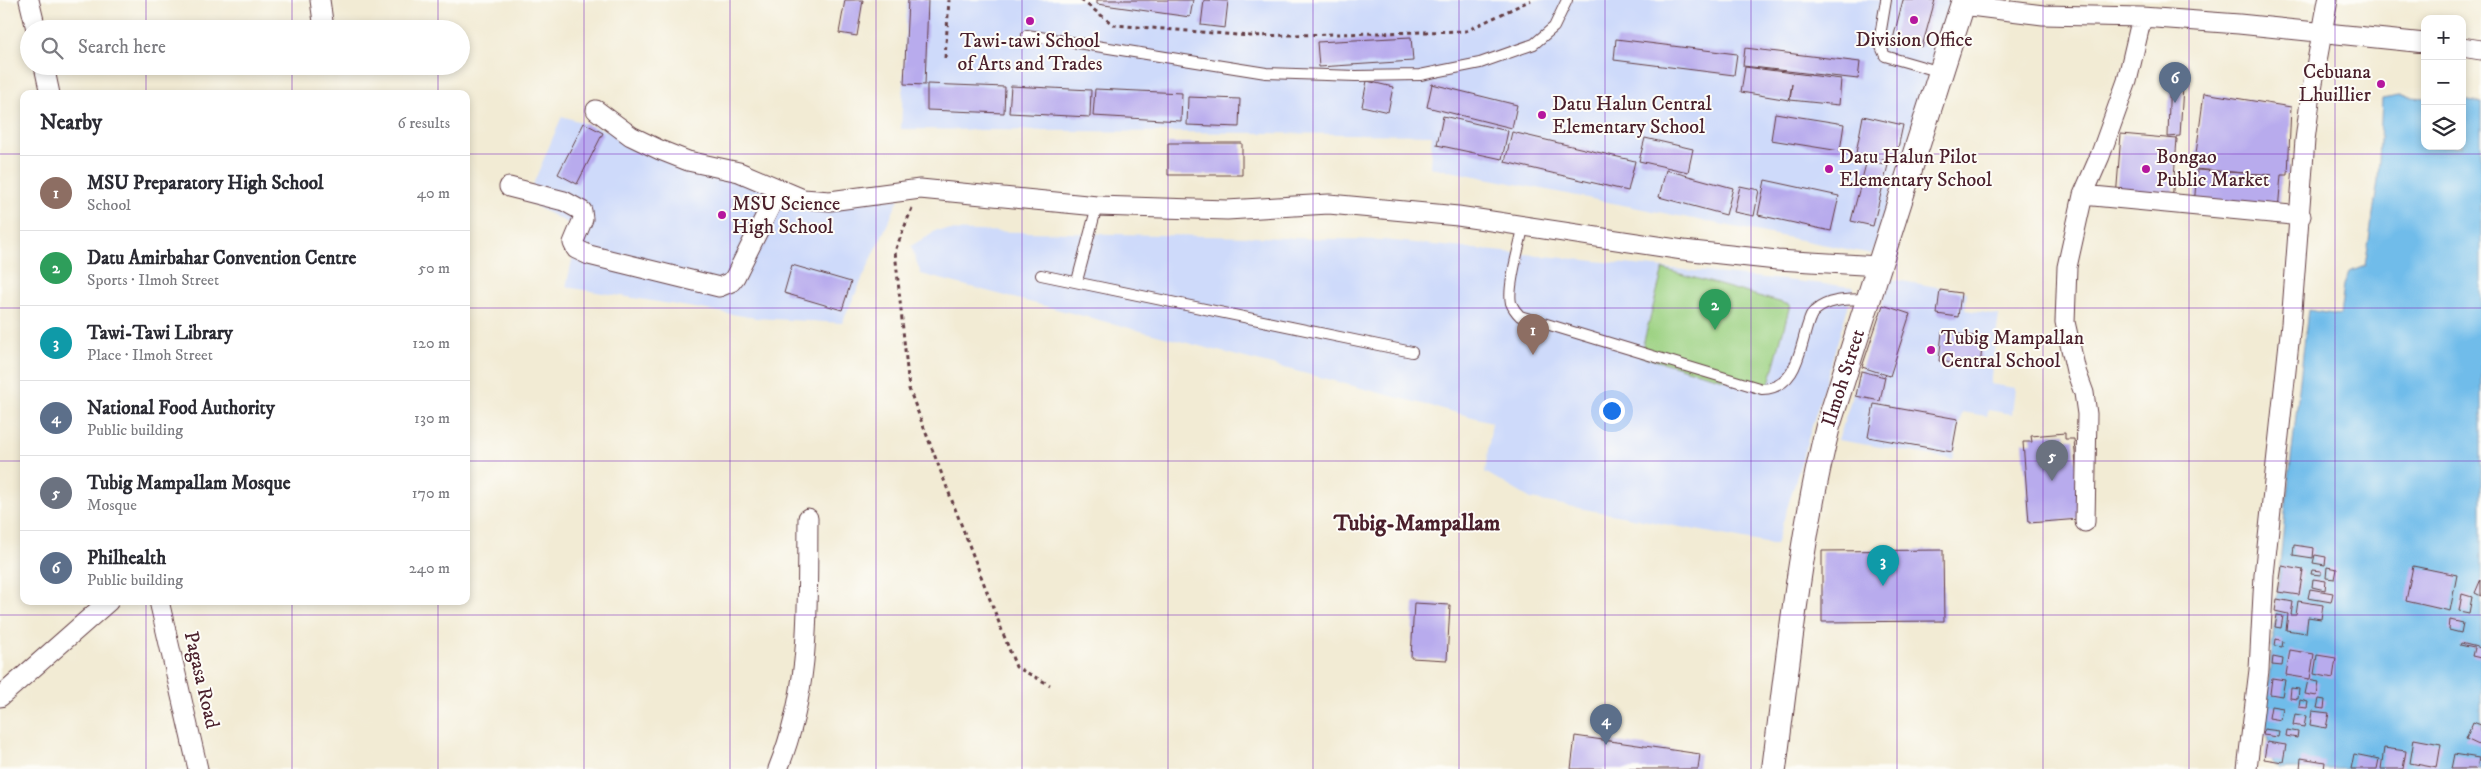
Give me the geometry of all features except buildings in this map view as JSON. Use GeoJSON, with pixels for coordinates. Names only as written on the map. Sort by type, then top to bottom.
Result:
{"type":"FeatureCollection","features":[{"type":"Feature","properties":{"kind":"street"},"geometry":{"type":"LineString","coordinates":[[29,0],[34,20]]}},
{"type":"Feature","properties":{"kind":"street"},"geometry":{"type":"LineString","coordinates":[[320,0],[323,20]]}},
{"type":"Feature","properties":{"kind":"street"},"geometry":{"type":"LineString","coordinates":[[2247,769],[2259,670],[2264,575],[2276,482],[2311,94],[2328,0]]}},
{"type":"Feature","properties":{"kind":"street"},"geometry":{"type":"LineString","coordinates":[[1963,3],[2043,15],[2142,17],[2322,31],[2421,43]]}},
{"type":"Feature","properties":{"kind":"street","name":"Ilmoh Street"},"geometry":{"type":"LineString","coordinates":[[1774,769],[1798,587],[1816,474],[1828,426],[1963,3]]}},
{"type":"Feature","properties":{"kind":"street"},"geometry":{"type":"LineString","coordinates":[[2084,522],[2087,414],[2084,393],[2076,371],[2065,322],[2065,296],[2072,240],[2083,195],[2104,147],[2127,80],[2142,17]]}},
{"type":"Feature","properties":{"kind":"street"},"geometry":{"type":"LineString","coordinates":[[2466,48],[2481,50]]}},
{"type":"Feature","properties":{"kind":"street"},"geometry":{"type":"LineString","coordinates":[[46,75],[49,90]]}},
{"type":"Feature","properties":{"kind":"street"},"geometry":{"type":"LineString","coordinates":[[596,110],[631,136],[660,150],[688,160],[739,172],[803,198],[830,201],[920,189],[1097,206],[1226,210],[1329,204],[1458,216],[1523,228],[1758,258],[1879,266]]}},
{"type":"Feature","properties":{"kind":"street"},"geometry":{"type":"LineString","coordinates":[[509,188],[564,201],[582,211],[583,219],[573,243],[579,251],[720,287],[731,282],[735,277],[780,190]]}},
{"type":"Feature","properties":{"kind":"street"},"geometry":{"type":"LineString","coordinates":[[2083,195],[2301,216]]}},
{"type":"Feature","properties":{"kind":"street"},"geometry":{"type":"LineString","coordinates":[[778,769],[798,707],[804,671],[808,518]]}},
{"type":"Feature","properties":{"kind":"street"},"geometry":{"type":"LineString","coordinates":[[0,697],[104,605]]}},
{"type":"Feature","properties":{"kind":"street","name":"Pagasa Road"},"geometry":{"type":"LineString","coordinates":[[160,605],[198,769]]}},
{"type":"Feature","properties":{"kind":"lane"},"geometry":{"type":"LineString","coordinates":[[1027,35],[1266,73],[1356,76],[1420,75],[1480,63],[1534,44],[1554,27],[1568,0]]}},
{"type":"Feature","properties":{"kind":"lane"},"geometry":{"type":"LineString","coordinates":[[1886,0],[1878,42],[1885,56],[1941,72]]}},
{"type":"Feature","properties":{"kind":"lane"},"geometry":{"type":"LineString","coordinates":[[1077,281],[1097,206]]}},
{"type":"Feature","properties":{"kind":"lane"},"geometry":{"type":"LineString","coordinates":[[1523,228],[1510,288],[1510,301],[1513,309],[1520,316],[1762,389],[1771,389],[1790,377],[1813,312],[1832,302],[1868,299]]}},
{"type":"Feature","properties":{"kind":"lane"},"geometry":{"type":"LineString","coordinates":[[1040,275],[1077,281],[1412,352]]}},
{"type":"Feature","properties":{"kind":"path"},"geometry":{"type":"LineString","coordinates":[[945,58],[949,0]]}},
{"type":"Feature","properties":{"kind":"path"},"geometry":{"type":"LineString","coordinates":[[1081,0],[1114,25],[1250,36],[1466,31],[1531,0]]}},
{"type":"Feature","properties":{"kind":"path"},"geometry":{"type":"LineString","coordinates":[[920,189],[895,251],[909,389],[1016,667],[1050,685]]}},
{"type":"Feature","properties":{"kind":"shaded area"},"geometry":{"type":"Polygon","coordinates":[[[907,0],[1951,0],[1872,254],[1430,167],[1432,135],[901,129],[907,0]]]}},
{"type":"Feature","properties":{"kind":"shaded area","name":"MSU Science High School"},"geometry":{"type":"Polygon","coordinates":[[[562,116],[804,195],[899,199],[842,323],[756,318],[566,287],[579,229],[526,201],[562,116]]]}},
{"type":"Feature","properties":{"kind":"shaded area"},"geometry":{"type":"Polygon","coordinates":[[[937,230],[1384,240],[1854,287],[1776,545],[1531,499],[1485,472],[1492,422],[921,274],[911,246],[937,230]]]}},
{"type":"Feature","properties":{"kind":"shaded area","name":"Tubig Mampallan Central School"},"geometry":{"type":"Polygon","coordinates":[[[1890,279],[1967,292],[1965,310],[1999,315],[1990,384],[2015,388],[2012,414],[1988,410],[1987,416],[1962,412],[1953,459],[1838,440],[1890,279]]]}},
{"type":"Feature","properties":{"kind":"green space"},"geometry":{"type":"Polygon","coordinates":[[[1663,269],[1790,305],[1767,391],[1640,356],[1663,269]]]}},
{"type":"Feature","properties":{"kind":"water"},"geometry":{"type":"Polygon","coordinates":[[[2399,96],[2421,98],[2421,150],[2466,150],[2466,101],[2481,103],[2481,769],[2280,769],[2273,763],[2265,720],[2285,512],[2308,310],[2340,315],[2344,285],[2349,272],[2365,266],[2378,181],[2382,99],[2399,96]]]}},
{"type":"Feature","properties":{"kind":"place","name":"Division Office"},"geometry":{"type":"Point","coordinates":[1914,20]}},
{"type":"Feature","properties":{"kind":"place","name":"Tawi-tawi School of Arts and Trades"},"geometry":{"type":"Point","coordinates":[1030,21]}},
{"type":"Feature","properties":{"kind":"place","name":"Cebuana Lhuillier"},"geometry":{"type":"Point","coordinates":[2381,84]}},
{"type":"Feature","properties":{"kind":"place","name":"Philhealth"},"geometry":{"type":"Point","coordinates":[2175,103]}},
{"type":"Feature","properties":{"kind":"place","name":"Datu Halun Central Elementary School"},"geometry":{"type":"Point","coordinates":[1542,115]}},
{"type":"Feature","properties":{"kind":"place","name":"Datu Halun Pilot Elementary School"},"geometry":{"type":"Point","coordinates":[1829,169]}},
{"type":"Feature","properties":{"kind":"place","name":"Bongao Public Market"},"geometry":{"type":"Point","coordinates":[2146,169]}},
{"type":"Feature","properties":{"kind":"place","name":"MSU Science High School"},"geometry":{"type":"Point","coordinates":[722,215]}},
{"type":"Feature","properties":{"kind":"place","name":"Datu Amirbahar Convention Centre"},"geometry":{"type":"Point","coordinates":[1715,330]}},
{"type":"Feature","properties":{"kind":"place","name":"Tubig Mampallan Central School"},"geometry":{"type":"Point","coordinates":[1931,350]}},
{"type":"Feature","properties":{"kind":"place","name":"MSU Preparatory High School"},"geometry":{"type":"Point","coordinates":[1533,355]}},
{"type":"Feature","properties":{"kind":"place","name":"Tubig Mampallam Mosque"},"geometry":{"type":"Point","coordinates":[2052,481]}},
{"type":"Feature","properties":{"kind":"place","name":"Tawi-Tawi Library"},"geometry":{"type":"Point","coordinates":[1883,586]}},
{"type":"Feature","properties":{"kind":"place","name":"National Food Authority"},"geometry":{"type":"Point","coordinates":[1606,745]}},
{"type":"Feature","properties":{"kind":"district","name":"Tubig-Mampallam"},"geometry":{"type":"Point","coordinates":[1417,523]}}]}
